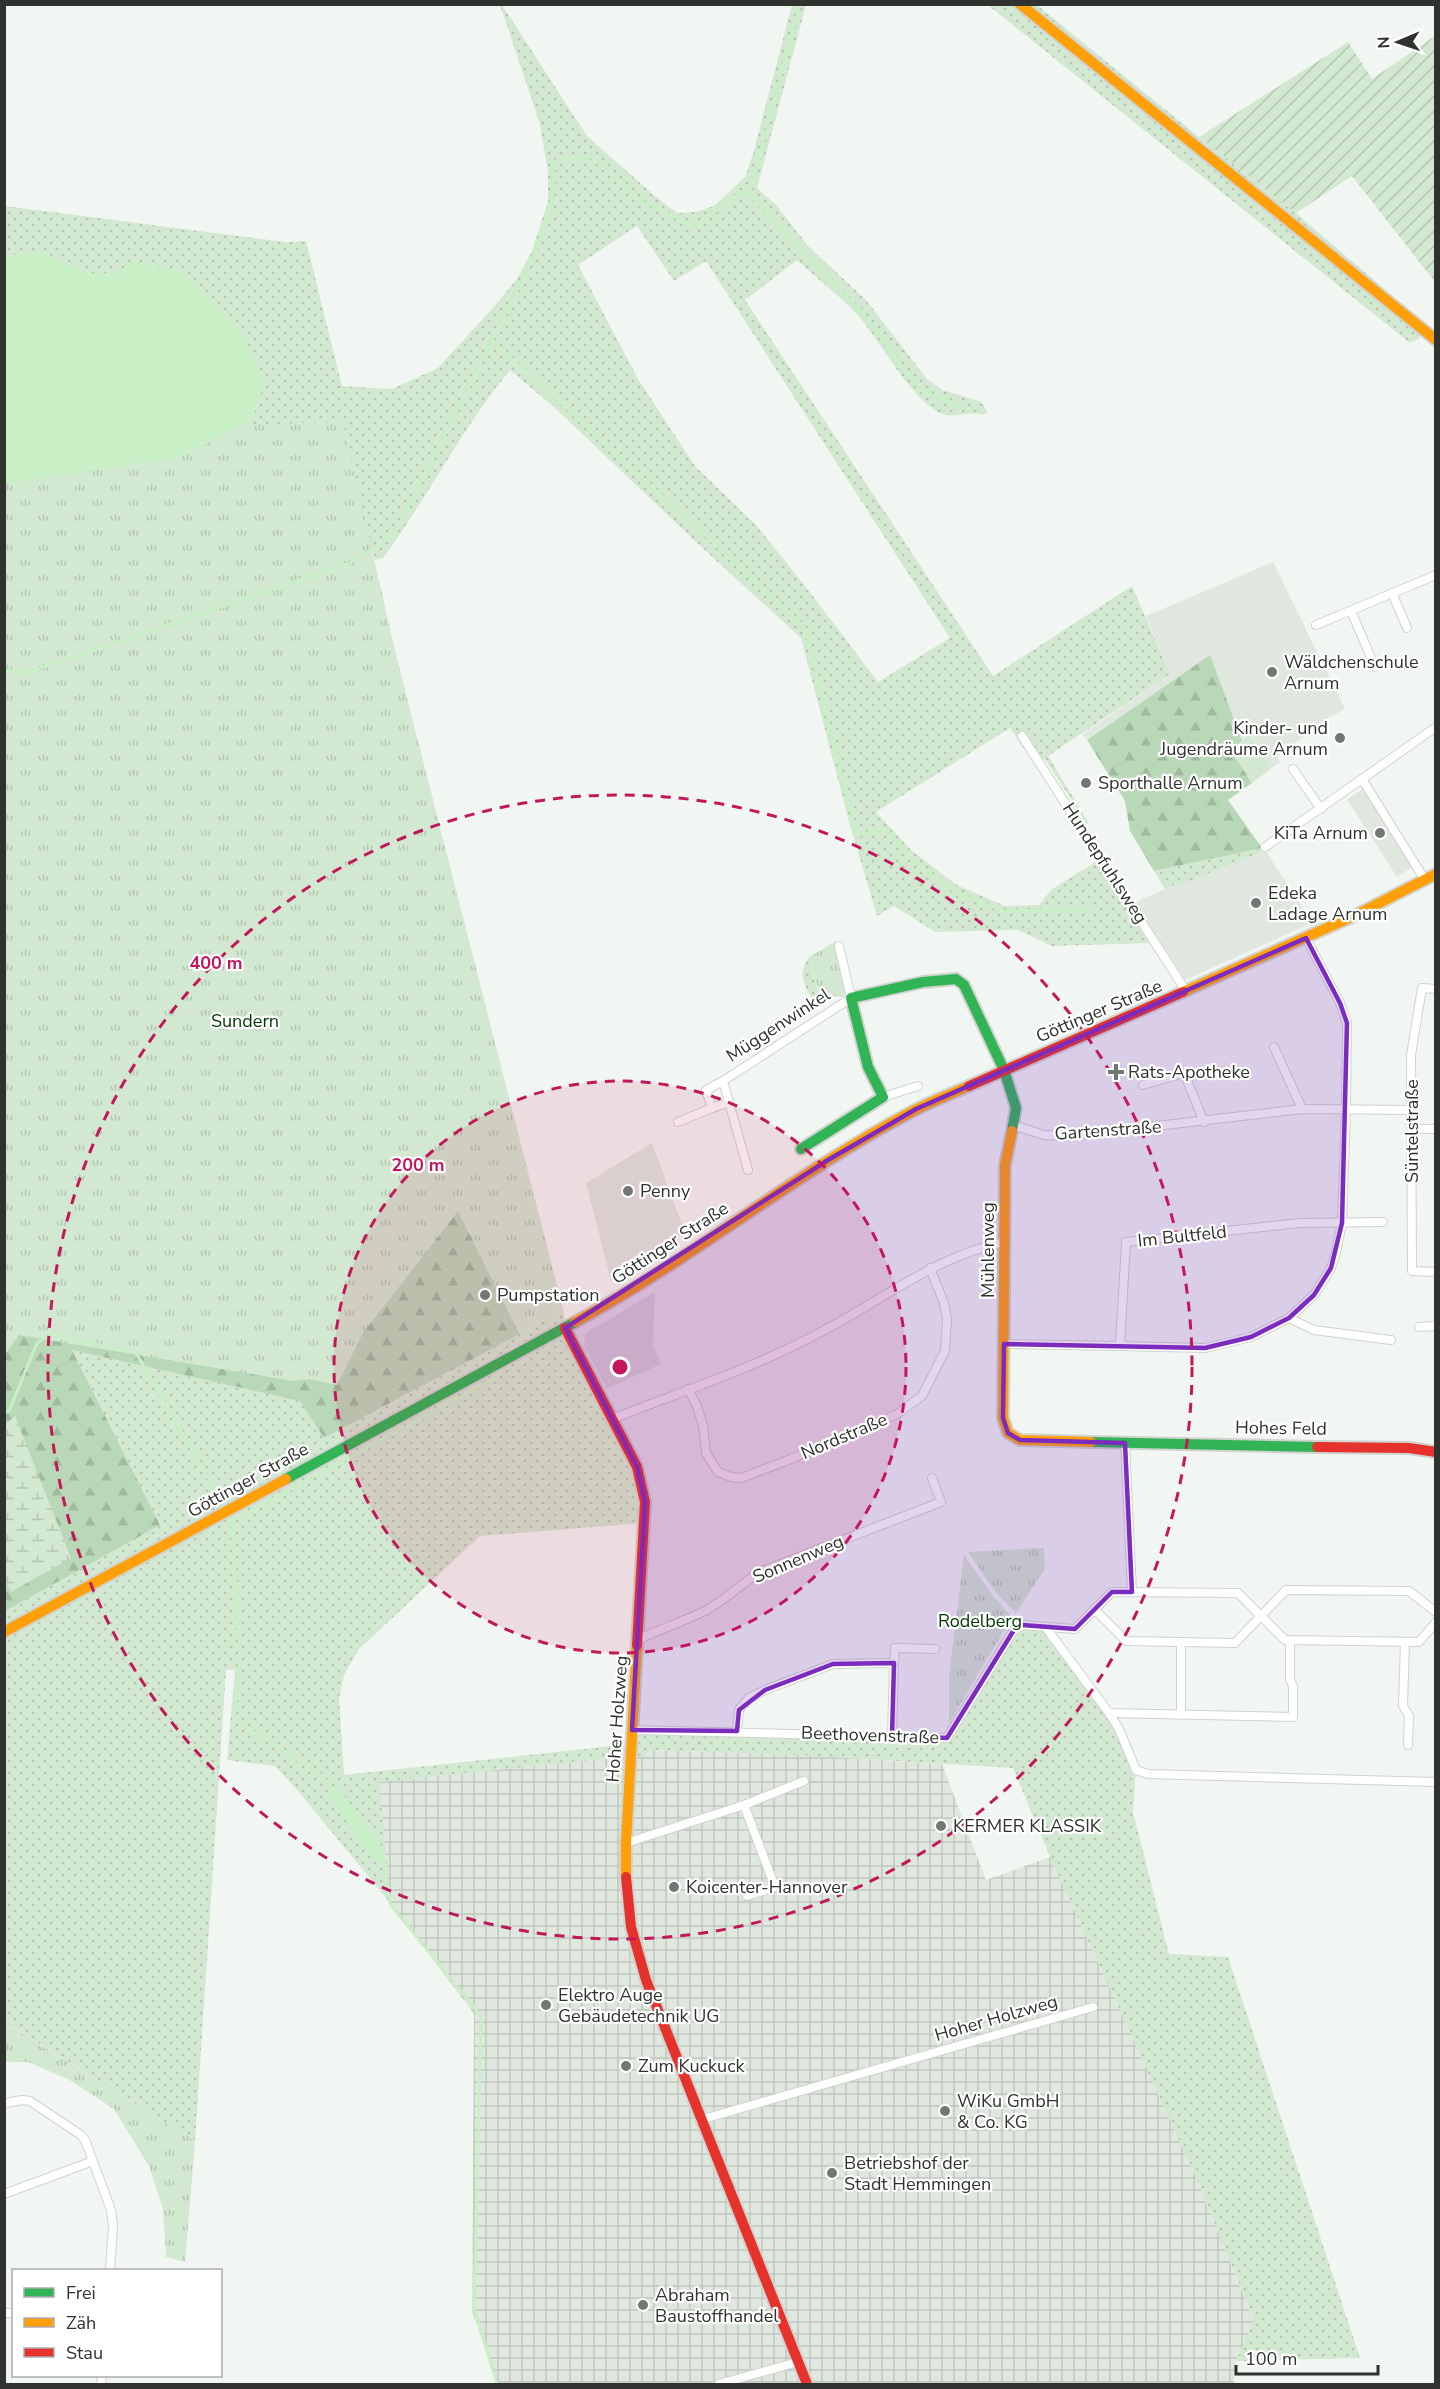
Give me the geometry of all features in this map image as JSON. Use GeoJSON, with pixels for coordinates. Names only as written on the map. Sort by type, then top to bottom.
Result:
{"type":"FeatureCollection","features":[{"type":"Feature","properties":{"kind":"street"},"geometry":{"type":"LineString","coordinates":[[1020,4],[1436,340]]}},
{"type":"Feature","properties":{"kind":"street"},"geometry":{"type":"LineString","coordinates":[[1316,625],[1436,575]]}},
{"type":"Feature","properties":{"kind":"street"},"geometry":{"type":"LineString","coordinates":[[1392,593],[1407,628]]}},
{"type":"Feature","properties":{"kind":"street"},"geometry":{"type":"LineString","coordinates":[[1351,610],[1375,667]]}},
{"type":"Feature","properties":{"kind":"street"},"geometry":{"type":"LineString","coordinates":[[1265,847],[1436,727]]}},
{"type":"Feature","properties":{"kind":"street","name":"Hundepfuhlsweg"},"geometry":{"type":"LineString","coordinates":[[1022,736],[1186,991]]}},
{"type":"Feature","properties":{"kind":"street"},"geometry":{"type":"LineString","coordinates":[[1293,768],[1321,809]]}},
{"type":"Feature","properties":{"kind":"street"},"geometry":{"type":"LineString","coordinates":[[1362,779],[1425,880]]}},
{"type":"Feature","properties":{"kind":"street","name":"Göttinger Straße"},"geometry":{"type":"LineString","coordinates":[[4,1632],[565,1328],[683,1256],[819,1166],[916,1109],[1306,938],[1436,874]]}},
{"type":"Feature","properties":{"kind":"street"},"geometry":{"type":"LineString","coordinates":[[1004,1344],[1205,1348],[1251,1337],[1288,1318],[1314,1294],[1323,1282],[1336,1253],[1342,1223],[1347,1023],[1340,1003],[1306,938]]}},
{"type":"Feature","properties":{"kind":"street","name":"Müggenwinkel"},"geometry":{"type":"LineString","coordinates":[[839,945],[868,1066],[883,1097]]}},
{"type":"Feature","properties":{"kind":"street","name":"Müggenwinkel"},"geometry":{"type":"LineString","coordinates":[[712,1108],[706,1090],[851,998],[923,982],[956,979],[964,985],[1004,1070]]}},
{"type":"Feature","properties":{"kind":"street","name":"Süntelstraße"},"geometry":{"type":"LineString","coordinates":[[1436,989],[1422,988],[1411,1055],[1412,1271],[1436,1272]]}},
{"type":"Feature","properties":{"kind":"street"},"geometry":{"type":"LineString","coordinates":[[1274,1047],[1302,1109]]}},
{"type":"Feature","properties":{"kind":"street","name":"Mühlenweg"},"geometry":{"type":"LineString","coordinates":[[1004,1070],[1016,1107],[1005,1165],[1003,1418],[1008,1433]]}},
{"type":"Feature","properties":{"kind":"street"},"geometry":{"type":"LineString","coordinates":[[1143,1085],[1184,1073],[1204,1122]]}},
{"type":"Feature","properties":{"kind":"street","name":"Müggenwinkel"},"geometry":{"type":"LineString","coordinates":[[723,1081],[748,1170]]}},
{"type":"Feature","properties":{"kind":"street"},"geometry":{"type":"LineString","coordinates":[[801,1149],[883,1097],[918,1086]]}},
{"type":"Feature","properties":{"kind":"street"},"geometry":{"type":"LineString","coordinates":[[678,1122],[729,1102]]}},
{"type":"Feature","properties":{"kind":"street","name":"Gartenstraße"},"geometry":{"type":"LineString","coordinates":[[1013,1125],[1044,1135],[1071,1136],[1302,1109],[1412,1110]]}},
{"type":"Feature","properties":{"kind":"street"},"geometry":{"type":"LineString","coordinates":[[1413,1129],[1436,1129]]}},
{"type":"Feature","properties":{"kind":"street","name":"Im Bultfeld"},"geometry":{"type":"LineString","coordinates":[[1120,1346],[1126,1242],[1300,1223],[1383,1222]]}},
{"type":"Feature","properties":{"kind":"street"},"geometry":{"type":"LineString","coordinates":[[612,1419],[745,1368],[830,1328],[930,1268],[974,1249],[1005,1242]]}},
{"type":"Feature","properties":{"kind":"street","name":"Nordstraße"},"geometry":{"type":"LineString","coordinates":[[688,1389],[700,1416],[706,1453],[718,1472],[731,1477],[741,1478],[786,1461],[897,1413],[922,1396],[945,1351],[948,1319],[930,1268]]}},
{"type":"Feature","properties":{"kind":"street"},"geometry":{"type":"LineString","coordinates":[[1288,1318],[1314,1330],[1391,1340]]}},
{"type":"Feature","properties":{"kind":"street"},"geometry":{"type":"LineString","coordinates":[[1419,1327],[1436,1326]]}},
{"type":"Feature","properties":{"kind":"street","name":"Hoher Holzweg"},"geometry":{"type":"LineString","coordinates":[[565,1328],[637,1467],[645,1502],[626,1843],[626,1889],[631,1929],[644,1976],[807,2385]]}},
{"type":"Feature","properties":{"kind":"street","name":"Hohes Feld"},"geometry":{"type":"LineString","coordinates":[[1008,1433],[1020,1440],[1409,1448],[1436,1452]]}},
{"type":"Feature","properties":{"kind":"street"},"geometry":{"type":"LineString","coordinates":[[1125,1443],[1132,1592]]}},
{"type":"Feature","properties":{"kind":"street","name":"Sonnenweg"},"geometry":{"type":"LineString","coordinates":[[639,1639],[706,1610],[725,1599],[741,1584],[760,1572],[941,1502],[932,1478]]}},
{"type":"Feature","properties":{"kind":"street"},"geometry":{"type":"LineString","coordinates":[[1094,1609],[1126,1641],[1181,1643],[1235,1643],[1286,1590],[1408,1591],[1436,1612]]}},
{"type":"Feature","properties":{"kind":"street","name":"Beethovenstraße"},"geometry":{"type":"LineString","coordinates":[[632,1730],[947,1738],[1014,1630],[1022,1625],[1047,1629],[1075,1629],[1112,1592],[1238,1593],[1285,1640],[1290,1640]]}},
{"type":"Feature","properties":{"kind":"street"},"geometry":{"type":"LineString","coordinates":[[1109,1713],[1293,1717],[1290,1640],[1419,1642],[1436,1622]]}},
{"type":"Feature","properties":{"kind":"street"},"geometry":{"type":"LineString","coordinates":[[1047,1629],[1109,1713],[1119,1729],[1136,1770],[1148,1773],[1434,1782]]}},
{"type":"Feature","properties":{"kind":"street"},"geometry":{"type":"LineString","coordinates":[[1405,1642],[1403,1706],[1409,1716],[1408,1745]]}},
{"type":"Feature","properties":{"kind":"street"},"geometry":{"type":"LineString","coordinates":[[1181,1643],[1181,1715]]}},
{"type":"Feature","properties":{"kind":"street"},"geometry":{"type":"LineString","coordinates":[[892,1736],[895,1648],[935,1648]]}},
{"type":"Feature","properties":{"kind":"street"},"geometry":{"type":"LineString","coordinates":[[737,1731],[739,1710],[749,1698],[765,1690],[833,1664],[894,1663]]}},
{"type":"Feature","properties":{"kind":"street"},"geometry":{"type":"LineString","coordinates":[[626,1843],[744,1805],[804,1781]]}},
{"type":"Feature","properties":{"kind":"street"},"geometry":{"type":"LineString","coordinates":[[744,1805],[775,1887],[747,1896]]}},
{"type":"Feature","properties":{"kind":"street","name":"Hoher Holzweg"},"geometry":{"type":"LineString","coordinates":[[700,2120],[1093,2007]]}},
{"type":"Feature","properties":{"kind":"street"},"geometry":{"type":"LineString","coordinates":[[6,2103],[30,2101],[85,2140],[111,2210],[113,2226],[110,2269]]}},
{"type":"Feature","properties":{"kind":"street"},"geometry":{"type":"LineString","coordinates":[[4,2194],[93,2162]]}},
{"type":"Feature","properties":{"kind":"street"},"geometry":{"type":"LineString","coordinates":[[719,2385],[798,2362]]}},
{"type":"Feature","properties":{"kind":"highlighted area"},"geometry":{"type":"Polygon","coordinates":[[[1306,938],[1340,1003],[1347,1023],[1342,1223],[1331,1268],[1314,1295],[1289,1318],[1251,1337],[1205,1348],[1004,1344],[1003,1418],[1008,1433],[1020,1440],[1125,1443],[1132,1592],[1112,1592],[1075,1629],[1022,1625],[1014,1630],[947,1738],[892,1736],[894,1663],[833,1664],[765,1690],[739,1710],[737,1731],[632,1730],[645,1502],[637,1467],[565,1328],[828,1160],[916,1109],[1306,938]]]}},
{"type":"Feature","properties":{"kind":"shaded area"},"geometry":{"type":"Polygon","coordinates":[[[4,251],[8,256],[39,251],[91,273],[116,273],[133,261],[181,271],[242,332],[265,381],[252,420],[181,457],[5,484],[4,251]]]}},
{"type":"Feature","properties":{"kind":"shaded area","name":"Wäldchenschule Arnum"},"geometry":{"type":"Polygon","coordinates":[[[1273,562],[1345,709],[1328,718],[1277,757],[1280,762],[1252,783],[1230,750],[1242,741],[1210,655],[1087,740],[1083,734],[1170,674],[1146,616],[1273,562]]]}},
{"type":"Feature","properties":{"kind":"shaded area","name":"KiTa Arnum"},"geometry":{"type":"Polygon","coordinates":[[[1363,789],[1413,867],[1397,877],[1347,799],[1363,789]]]}},
{"type":"Feature","properties":{"kind":"shaded area"},"geometry":{"type":"Polygon","coordinates":[[[1261,852],[1267,853],[1312,923],[1185,980],[1134,903],[1176,884],[1180,885],[1261,852]]]}},
{"type":"Feature","properties":{"kind":"shaded area"},"geometry":{"type":"Polygon","coordinates":[[[652,1143],[685,1233],[611,1281],[586,1183],[652,1143]]]}},
{"type":"Feature","properties":{"kind":"shaded area"},"geometry":{"type":"Polygon","coordinates":[[[655,1292],[653,1346],[661,1364],[607,1389],[584,1346],[585,1334],[655,1292]]]}},
{"type":"Feature","properties":{"kind":"shaded area"},"geometry":{"type":"Polygon","coordinates":[[[650,1750],[801,1755],[942,1764],[986,1880],[1050,1857],[1195,2175],[1254,2321],[1236,2361],[1234,2384],[497,2384],[472,2311],[474,2014],[391,1904],[378,1782],[630,1756],[650,1750]]]}},
{"type":"Feature","properties":{"kind":"shaded area"},"geometry":{"type":"Polygon","coordinates":[[[337,1786],[383,1848],[385,1864],[372,1859],[327,1792],[337,1786]]]}},
{"type":"Feature","properties":{"kind":"green space"},"geometry":{"type":"Polygon","coordinates":[[[500,5],[587,136],[677,213],[696,212],[714,206],[745,177],[792,5],[806,5],[757,188],[776,205],[809,247],[866,300],[927,379],[942,390],[982,402],[987,412],[983,415],[973,413],[948,415],[932,408],[908,384],[856,313],[797,260],[745,300],[993,676],[1132,586],[1170,674],[1048,756],[1089,823],[1087,824],[1045,759],[1035,765],[1010,728],[876,812],[911,850],[957,885],[1005,906],[1039,905],[1051,890],[1097,861],[1151,943],[1052,946],[1018,930],[935,932],[894,906],[877,916],[850,825],[801,638],[555,408],[510,370],[476,415],[383,558],[375,560],[372,547],[5,484],[116,273],[91,273],[39,251],[8,256],[5,251],[5,206],[285,242],[306,241],[342,386],[392,389],[438,368],[517,279],[532,251],[548,201],[548,172],[540,124],[500,5]],[[637,226],[578,265],[638,379],[695,466],[757,526],[878,682],[950,638],[706,261],[674,281],[637,226]]]}},
{"type":"Feature","properties":{"kind":"green space"},"geometry":{"type":"Polygon","coordinates":[[[988,5],[1037,5],[1296,213],[1427,326],[1418,339],[1410,343],[988,5]]]}},
{"type":"Feature","properties":{"kind":"green space"},"geometry":{"type":"Polygon","coordinates":[[[1435,36],[1435,282],[1352,176],[1296,213],[1199,137],[1348,42],[1372,79],[1435,36]]]}},
{"type":"Feature","properties":{"kind":"green space","name":"Sundern"},"geometry":{"type":"Polygon","coordinates":[[[343,422],[395,651],[563,1309],[520,1334],[458,1211],[363,1333],[337,1385],[309,1379],[293,1381],[19,1335],[5,1354],[5,431],[343,422]]]}},
{"type":"Feature","properties":{"kind":"green space"},"geometry":{"type":"Polygon","coordinates":[[[1210,655],[1242,741],[1231,750],[1252,783],[1228,800],[1262,848],[1154,871],[1130,831],[1125,801],[1087,740],[1210,655]]]}},
{"type":"Feature","properties":{"kind":"green space"},"geometry":{"type":"Polygon","coordinates":[[[1249,736],[1270,769],[1252,783],[1230,750],[1249,736]]]}},
{"type":"Feature","properties":{"kind":"green space"},"geometry":{"type":"Polygon","coordinates":[[[1262,848],[1267,853],[1261,852],[1165,889],[1154,871],[1262,848]]]}},
{"type":"Feature","properties":{"kind":"green space"},"geometry":{"type":"Polygon","coordinates":[[[836,941],[848,989],[842,997],[835,996],[822,1004],[809,957],[836,941]]]}},
{"type":"Feature","properties":{"kind":"green space"},"geometry":{"type":"Polygon","coordinates":[[[809,957],[821,1004],[816,1007],[803,977],[805,964],[809,957]]]}},
{"type":"Feature","properties":{"kind":"green space"},"geometry":{"type":"Polygon","coordinates":[[[448,1191],[520,1334],[324,1438],[300,1401],[72,1350],[160,1525],[5,1611],[5,1354],[29,1319],[448,1191]]]}},
{"type":"Feature","properties":{"kind":"green space"},"geometry":{"type":"Polygon","coordinates":[[[563,1309],[565,1328],[637,1467],[644,1523],[480,1536],[359,1649],[344,1675],[339,1698],[344,1775],[630,1744],[632,1730],[947,1738],[1014,1630],[1022,1625],[1047,1629],[1109,1713],[1136,1770],[1133,1812],[1169,1954],[1228,1957],[1360,2358],[1236,2361],[1254,2320],[1195,2175],[1050,1857],[1013,1768],[801,1755],[651,1750],[641,1757],[630,1756],[379,1782],[391,1904],[275,1766],[227,1760],[235,1669],[226,1670],[195,2141],[5,2022],[4,1611],[160,1525],[72,1350],[300,1401],[324,1438],[563,1309]]]}},
{"type":"Feature","properties":{"kind":"green space"},"geometry":{"type":"Polygon","coordinates":[[[15,1416],[71,1558],[11,1592],[4,1579],[4,1426],[15,1416]]]}},
{"type":"Feature","properties":{"kind":"green space"},"geometry":{"type":"Polygon","coordinates":[[[1044,1548],[1045,1569],[1016,1613],[996,1593],[968,1552],[1044,1548]]]}},
{"type":"Feature","properties":{"kind":"green space","name":"Rodelberg"},"geometry":{"type":"Polygon","coordinates":[[[964,1555],[993,1596],[1012,1617],[949,1723],[949,1675],[964,1555]]]}},
{"type":"Feature","properties":{"kind":"green space"},"geometry":{"type":"Polygon","coordinates":[[[4,2022],[195,2141],[185,2262],[166,2257],[163,2209],[149,2166],[114,2109],[68,2079],[28,2062],[5,2062],[4,2022]]]}},
{"type":"Feature","properties":{"kind":"waterway"},"geometry":{"type":"LineString","coordinates":[[749,195],[800,4]]}},
{"type":"Feature","properties":{"kind":"waterway"},"geometry":{"type":"LineString","coordinates":[[4,670],[26,673],[350,563],[394,536],[527,271],[546,223],[554,191],[553,161],[591,157],[638,199],[695,227],[740,193],[749,195],[862,312],[920,390],[964,408]]}},
{"type":"Feature","properties":{"kind":"waterway"},"geometry":{"type":"LineString","coordinates":[[492,340],[805,627],[857,836],[886,828],[907,856],[958,894],[1004,911],[1089,909]]}},
{"type":"Feature","properties":{"kind":"waterway"},"geometry":{"type":"LineString","coordinates":[[4,1413],[9,1411],[37,1343],[51,1334],[136,1353],[220,1498]]}},
{"type":"Feature","properties":{"kind":"waterway"},"geometry":{"type":"LineString","coordinates":[[331,1789],[324,1777],[234,1719],[240,1656],[232,1521],[497,1377]]}},
{"type":"Feature","properties":{"kind":"waterway"},"geometry":{"type":"LineString","coordinates":[[385,1864],[390,1904],[481,2016],[474,2308],[497,2384]]}},
{"type":"Feature","properties":{"kind":"traffic: fast"},"geometry":{"type":"LineString","coordinates":[[801,1149],[883,1097],[868,1067],[851,998],[923,982],[956,979],[964,985],[1004,1070],[1016,1108],[1012,1131]]}},
{"type":"Feature","properties":{"kind":"traffic: fast"},"geometry":{"type":"LineString","coordinates":[[286,1479],[575,1322]]}},
{"type":"Feature","properties":{"kind":"traffic: fast"},"geometry":{"type":"LineString","coordinates":[[1091,1442],[1317,1447]]}},
{"type":"Feature","properties":{"kind":"traffic: slow"},"geometry":{"type":"LineString","coordinates":[[1020,4],[1436,340]]}},
{"type":"Feature","properties":{"kind":"traffic: slow"},"geometry":{"type":"LineString","coordinates":[[1183,992],[1356,915],[1436,874]]}},
{"type":"Feature","properties":{"kind":"traffic: slow"},"geometry":{"type":"LineString","coordinates":[[575,1322],[661,1271],[871,1134],[921,1107],[969,1086]]}},
{"type":"Feature","properties":{"kind":"traffic: slow"},"geometry":{"type":"LineString","coordinates":[[1012,1131],[1005,1165],[1003,1418],[1008,1433],[1020,1440],[1091,1442]]}},
{"type":"Feature","properties":{"kind":"traffic: slow"},"geometry":{"type":"LineString","coordinates":[[4,1632],[286,1479]]}},
{"type":"Feature","properties":{"kind":"traffic: slow"},"geometry":{"type":"LineString","coordinates":[[626,1877],[637,1645]]}},
{"type":"Feature","properties":{"kind":"traffic: jam"},"geometry":{"type":"LineString","coordinates":[[969,1086],[1183,992]]}},
{"type":"Feature","properties":{"kind":"traffic: jam"},"geometry":{"type":"LineString","coordinates":[[565,1328],[637,1467],[645,1502],[637,1645]]}},
{"type":"Feature","properties":{"kind":"traffic: jam"},"geometry":{"type":"LineString","coordinates":[[1317,1447],[1409,1448],[1436,1452]]}},
{"type":"Feature","properties":{"kind":"traffic: jam"},"geometry":{"type":"LineString","coordinates":[[626,1877],[631,1927],[646,1980],[807,2384]]}},
{"type":"Feature","properties":{"kind":"place","name":"Wäldchenschule Arnum"},"geometry":{"type":"Point","coordinates":[1272,672]}},
{"type":"Feature","properties":{"kind":"place","name":"Kinder- und Jugendräume Arnum"},"geometry":{"type":"Point","coordinates":[1340,738]}},
{"type":"Feature","properties":{"kind":"place","name":"Sporthalle Arnum"},"geometry":{"type":"Point","coordinates":[1086,783]}},
{"type":"Feature","properties":{"kind":"place","name":"KiTa Arnum"},"geometry":{"type":"Point","coordinates":[1380,833]}},
{"type":"Feature","properties":{"kind":"place","name":"Edeka Ladage Arnum"},"geometry":{"type":"Point","coordinates":[1256,903]}},
{"type":"Feature","properties":{"kind":"place","name":"Rats-Apotheke"},"geometry":{"type":"Point","coordinates":[1116,1072]}},
{"type":"Feature","properties":{"kind":"place","name":"Penny"},"geometry":{"type":"Point","coordinates":[628,1191]}},
{"type":"Feature","properties":{"kind":"place","name":"Pumpstation"},"geometry":{"type":"Point","coordinates":[485,1295]}},
{"type":"Feature","properties":{"kind":"place","name":"KERMER KLASSIK"},"geometry":{"type":"Point","coordinates":[941,1826]}},
{"type":"Feature","properties":{"kind":"place","name":"Koicenter-Hannover"},"geometry":{"type":"Point","coordinates":[674,1887]}},
{"type":"Feature","properties":{"kind":"place","name":"Elektro Auge Gebäudetechnik UG"},"geometry":{"type":"Point","coordinates":[546,2005]}},
{"type":"Feature","properties":{"kind":"place","name":"Zum Kuckuck"},"geometry":{"type":"Point","coordinates":[626,2066]}},
{"type":"Feature","properties":{"kind":"place","name":"WiKu GmbH & Co. KG"},"geometry":{"type":"Point","coordinates":[945,2111]}},
{"type":"Feature","properties":{"kind":"place","name":"Betriebshof der Stadt Hemmingen"},"geometry":{"type":"Point","coordinates":[832,2173]}},
{"type":"Feature","properties":{"kind":"place","name":"Abraham Baustoffhandel"},"geometry":{"type":"Point","coordinates":[643,2305]}}]}
